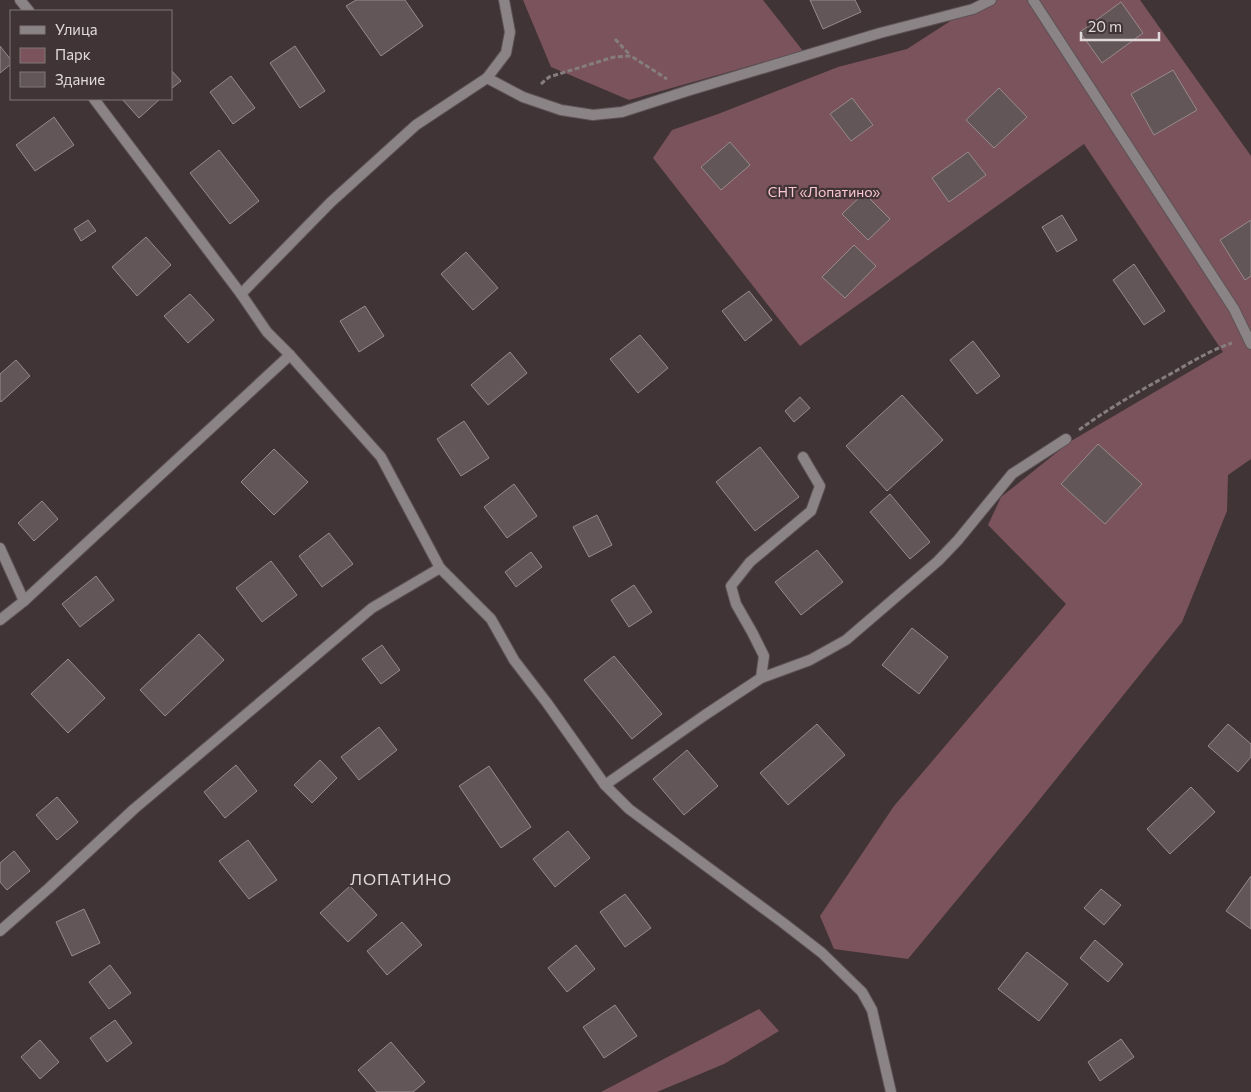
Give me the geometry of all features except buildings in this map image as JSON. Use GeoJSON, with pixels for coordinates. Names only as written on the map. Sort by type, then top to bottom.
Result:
{"type":"FeatureCollection","features":[{"type":"Feature","properties":{"kind":"street"},"geometry":{"type":"LineString","coordinates":[[20,0],[28,10]]}},
{"type":"Feature","properties":{"kind":"street"},"geometry":{"type":"LineString","coordinates":[[241,294],[331,202],[416,125],[488,78],[506,54],[510,32],[504,0]]}},
{"type":"Feature","properties":{"kind":"street"},"geometry":{"type":"LineString","coordinates":[[488,78],[523,97],[561,110],[593,115],[622,112],[880,33],[973,8],[991,0]]}},
{"type":"Feature","properties":{"kind":"street"},"geometry":{"type":"LineString","coordinates":[[1033,0],[1234,308],[1249,341]]}},
{"type":"Feature","properties":{"kind":"street"},"geometry":{"type":"LineString","coordinates":[[95,100],[241,294],[267,332],[290,355],[380,457],[440,568],[491,618],[514,660],[547,702],[606,785],[629,809],[816,948],[862,992],[872,1010],[891,1092]]}},
{"type":"Feature","properties":{"kind":"street"},"geometry":{"type":"LineString","coordinates":[[0,620],[24,601],[290,355]]}},
{"type":"Feature","properties":{"kind":"street"},"geometry":{"type":"LineString","coordinates":[[606,785],[761,678],[810,660],[846,640],[938,561],[958,540],[1012,474],[1066,439]]}},
{"type":"Feature","properties":{"kind":"street"},"geometry":{"type":"LineString","coordinates":[[761,678],[764,656],[736,604],[731,586],[750,562],[811,512],[820,486],[803,457]]}},
{"type":"Feature","properties":{"kind":"street"},"geometry":{"type":"LineString","coordinates":[[0,548],[24,601]]}},
{"type":"Feature","properties":{"kind":"street"},"geometry":{"type":"LineString","coordinates":[[0,932],[134,809],[372,608],[440,568]]}},
{"type":"Feature","properties":{"kind":"path"},"geometry":{"type":"LineString","coordinates":[[615,39],[631,56],[687,91]]}},
{"type":"Feature","properties":{"kind":"path"},"geometry":{"type":"LineString","coordinates":[[523,97],[549,77],[614,57],[631,56]]}},
{"type":"Feature","properties":{"kind":"path"},"geometry":{"type":"LineString","coordinates":[[1066,439],[1102,413],[1216,348],[1249,341]]}},
{"type":"Feature","properties":{"kind":"green space"},"geometry":{"type":"Polygon","coordinates":[[[523,0],[763,0],[803,51],[629,100],[551,67],[523,0]]]}},
{"type":"Feature","properties":{"kind":"green space","name":"СНТ «Лопатино»"},"geometry":{"type":"Polygon","coordinates":[[[983,0],[1140,0],[1251,156],[1251,459],[1228,475],[1227,511],[1182,622],[1028,814],[908,959],[834,949],[820,916],[894,806],[1066,604],[988,525],[1001,497],[1071,441],[1223,352],[1084,144],[800,346],[653,158],[672,130],[838,67],[907,49],[983,0]]]}},
{"type":"Feature","properties":{"kind":"green space"},"geometry":{"type":"Polygon","coordinates":[[[759,1009],[779,1031],[724,1064],[657,1092],[601,1092],[759,1009]]]}},
{"type":"Feature","properties":{"kind":"district","name":"ЛОПАТИНО"},"geometry":{"type":"Point","coordinates":[401,879]}}]}
